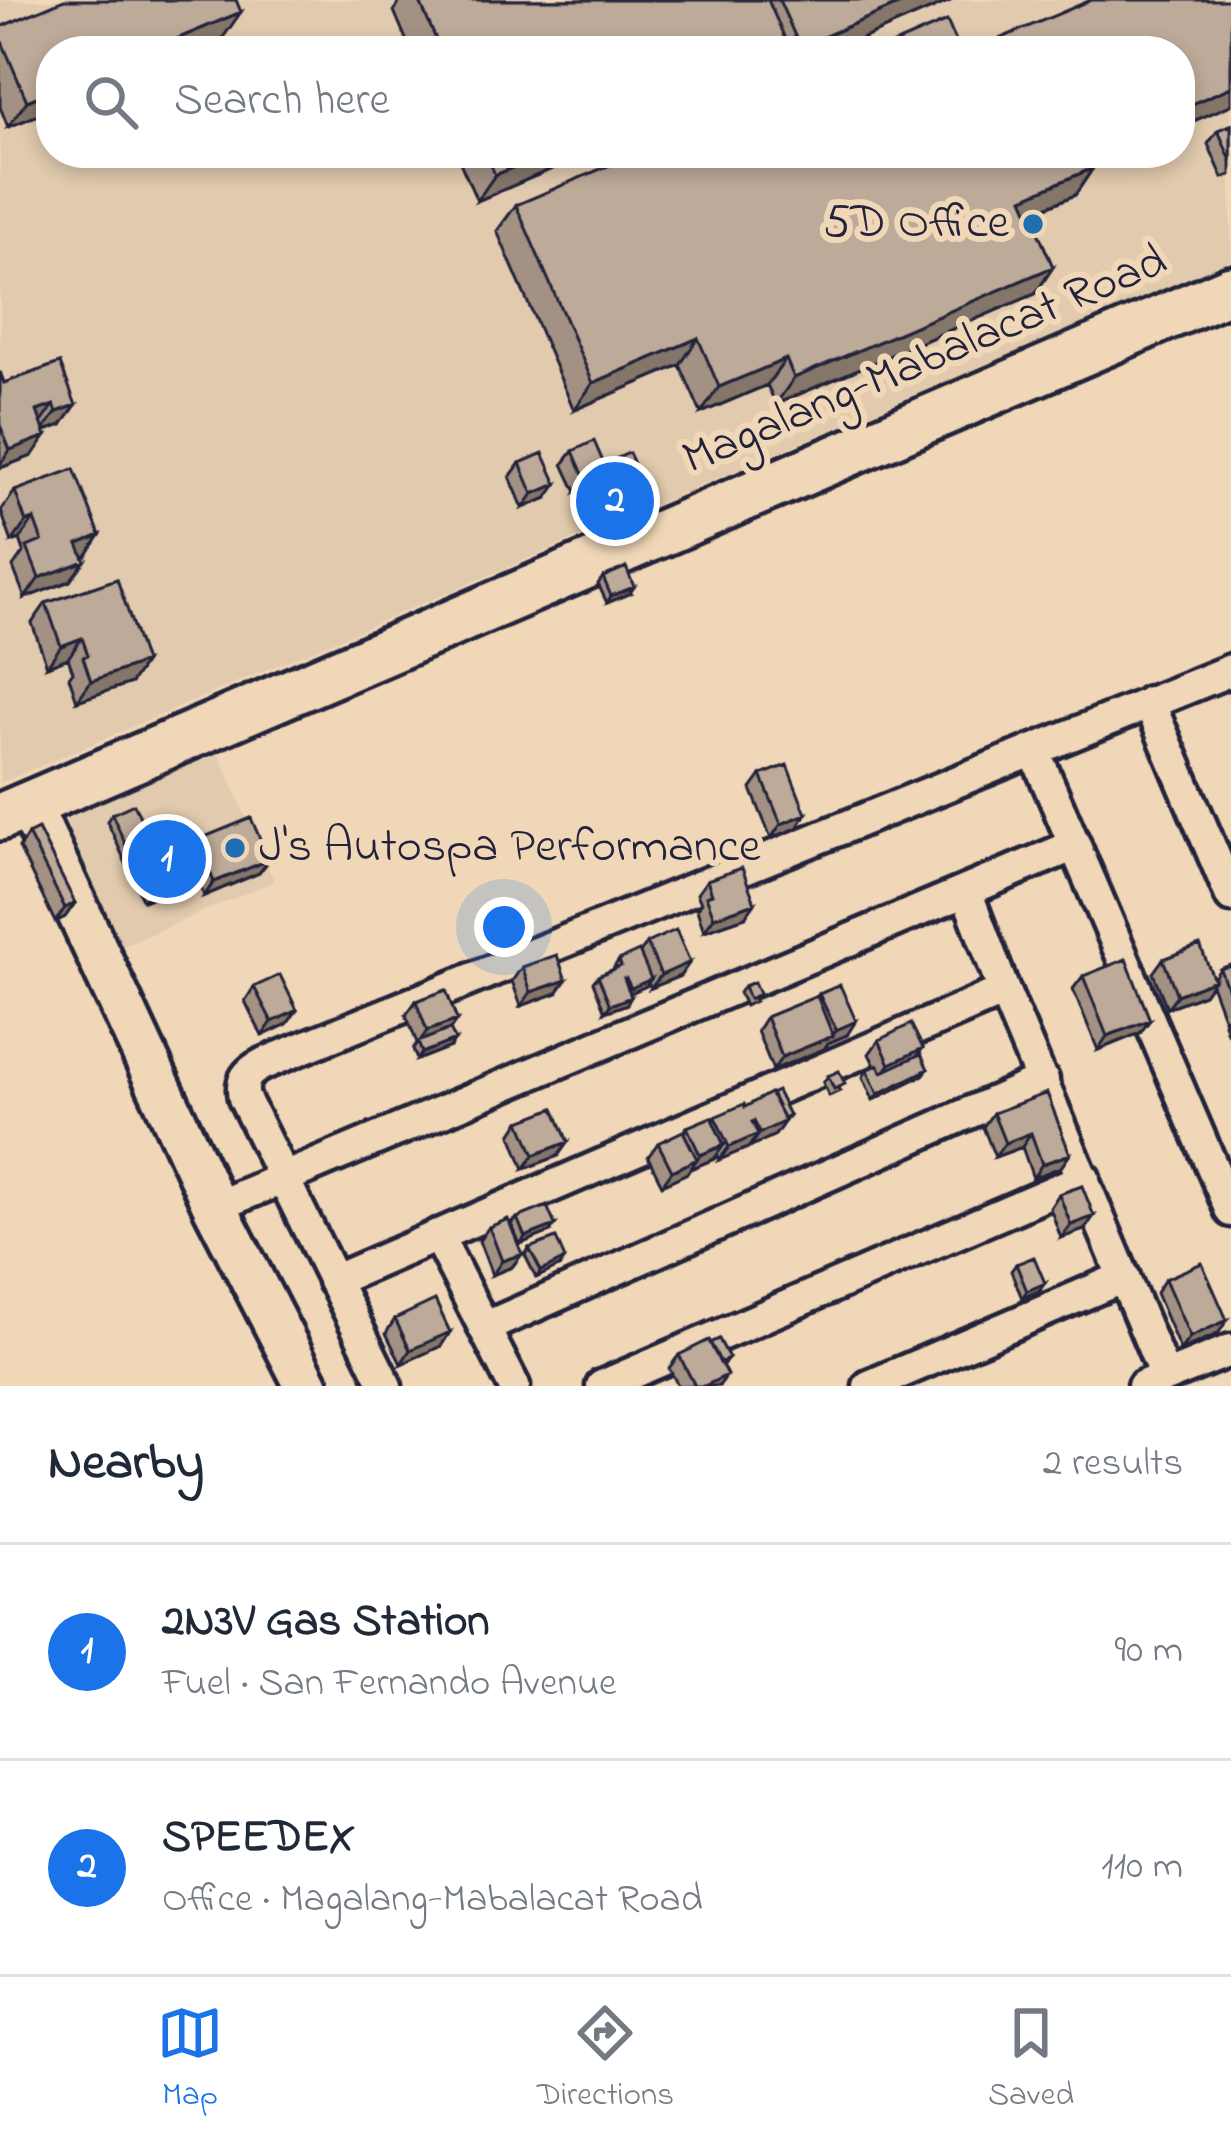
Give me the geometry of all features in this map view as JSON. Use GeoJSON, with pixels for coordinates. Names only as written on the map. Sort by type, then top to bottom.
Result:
{"type":"FeatureCollection","features":[{"type":"Feature","properties":{"kind":"main road","name":"Magalang-Mabalacat Road"},"geometry":{"type":"LineString","coordinates":[[14,811],[1231,289]]}},
{"type":"Feature","properties":{"kind":"main road"},"geometry":{"type":"LineString","coordinates":[[14,811],[307,1386]]}},
{"type":"Feature","properties":{"kind":"street"},"geometry":{"type":"LineString","coordinates":[[386,1386],[244,1098],[244,1078],[255,1068],[1231,670]]}},
{"type":"Feature","properties":{"kind":"street"},"geometry":{"type":"LineString","coordinates":[[1149,702],[1231,896]]}},
{"type":"Feature","properties":{"kind":"street"},"geometry":{"type":"LineString","coordinates":[[1034,750],[1231,1211]]}},
{"type":"Feature","properties":{"kind":"street"},"geometry":{"type":"LineString","coordinates":[[215,1207],[1075,845]]}},
{"type":"Feature","properties":{"kind":"street"},"geometry":{"type":"LineString","coordinates":[[966,891],[1124,1277],[1154,1381],[1231,1350]]}},
{"type":"Feature","properties":{"kind":"street"},"geometry":{"type":"LineString","coordinates":[[333,1281],[1004,991]]}},
{"type":"Feature","properties":{"kind":"street"},"geometry":{"type":"LineString","coordinates":[[484,1328],[1043,1080]]}},
{"type":"Feature","properties":{"kind":"street"},"geometry":{"type":"LineString","coordinates":[[602,1386],[1084,1178]]}},
{"type":"Feature","properties":{"kind":"street"},"geometry":{"type":"LineString","coordinates":[[437,1235],[514,1386]]}},
{"type":"Feature","properties":{"kind":"street"},"geometry":{"type":"LineString","coordinates":[[869,1386],[1124,1277]]}},
{"type":"Feature","properties":{"kind":"shaded area"},"geometry":{"type":"Polygon","coordinates":[[[0,0],[1231,0],[1231,260],[0,783],[0,0]]]}},
{"type":"Feature","properties":{"kind":"shaded area"},"geometry":{"type":"Polygon","coordinates":[[[214,743],[274,881],[111,951],[50,813],[214,743]]]}},
{"type":"Feature","properties":{"kind":"building"},"geometry":{"type":"Polygon","coordinates":[[[64,0],[236,0],[241,12],[184,36],[36,36],[36,97],[27,101],[0,27],[64,0]]]}},
{"type":"Feature","properties":{"kind":"building"},"geometry":{"type":"Polygon","coordinates":[[[419,0],[768,0],[784,36],[435,36],[419,0]]]}},
{"type":"Feature","properties":{"kind":"building"},"geometry":{"type":"Polygon","coordinates":[[[779,0],[909,0],[826,36],[795,36],[779,0]]]}},
{"type":"Feature","properties":{"kind":"building"},"geometry":{"type":"Polygon","coordinates":[[[1091,0],[1231,0],[1231,87],[1195,103],[1195,36],[1006,36],[1091,0]]]}},
{"type":"Feature","properties":{"kind":"building"},"geometry":{"type":"Polygon","coordinates":[[[947,21],[954,36],[912,36],[947,21]]]}},
{"type":"Feature","properties":{"kind":"building"},"geometry":{"type":"Polygon","coordinates":[[[1231,125],[1231,161],[1218,130],[1231,125]]]}},
{"type":"Feature","properties":{"kind":"building"},"geometry":{"type":"Polygon","coordinates":[[[603,168],[1093,168],[1023,198],[1053,267],[794,378],[786,359],[719,387],[698,338],[593,383],[516,205],[603,168]]]}},
{"type":"Feature","properties":{"kind":"building"},"geometry":{"type":"Polygon","coordinates":[[[60,363],[76,405],[57,412],[54,405],[37,411],[46,436],[10,450],[0,425],[0,372],[4,383],[60,363]]]}},
{"type":"Feature","properties":{"kind":"building"},"geometry":{"type":"Polygon","coordinates":[[[594,441],[604,464],[629,453],[645,488],[606,505],[593,476],[585,479],[573,451],[594,441]]]}},
{"type":"Feature","properties":{"kind":"building"},"geometry":{"type":"Polygon","coordinates":[[[543,453],[557,484],[533,494],[520,463],[543,453]]]}},
{"type":"Feature","properties":{"kind":"building"},"geometry":{"type":"Polygon","coordinates":[[[74,469],[100,535],[78,544],[85,561],[39,578],[27,547],[42,541],[34,519],[26,522],[15,491],[74,469]]]}},
{"type":"Feature","properties":{"kind":"building"},"geometry":{"type":"Polygon","coordinates":[[[626,567],[634,587],[611,596],[603,577],[626,567]]]}},
{"type":"Feature","properties":{"kind":"building"},"geometry":{"type":"Polygon","coordinates":[[[117,579],[145,662],[91,681],[82,638],[61,646],[46,603],[117,579]]]}},
{"type":"Feature","properties":{"kind":"building"},"geometry":{"type":"Polygon","coordinates":[[[787,765],[806,814],[781,824],[761,775],[787,765]]]}},
{"type":"Feature","properties":{"kind":"building"},"geometry":{"type":"Polygon","coordinates":[[[134,804],[171,885],[148,895],[112,814],[134,804]]]}},
{"type":"Feature","properties":{"kind":"building"},"geometry":{"type":"Polygon","coordinates":[[[251,818],[269,860],[214,882],[197,840],[251,818]]]}},
{"type":"Feature","properties":{"kind":"building"},"geometry":{"type":"Polygon","coordinates":[[[38,829],[75,903],[65,908],[28,834],[38,829]]]}},
{"type":"Feature","properties":{"kind":"building"},"geometry":{"type":"Polygon","coordinates":[[[742,868],[755,903],[714,917],[706,896],[712,894],[707,880],[742,868]]]}},
{"type":"Feature","properties":{"kind":"building"},"geometry":{"type":"Polygon","coordinates":[[[676,930],[690,962],[661,975],[647,943],[676,930]]]}},
{"type":"Feature","properties":{"kind":"building"},"geometry":{"type":"Polygon","coordinates":[[[1200,945],[1214,980],[1177,995],[1163,959],[1200,945]]]}},
{"type":"Feature","properties":{"kind":"building"},"geometry":{"type":"Polygon","coordinates":[[[639,951],[651,979],[631,988],[624,978],[631,997],[610,1005],[598,976],[639,951]]]}},
{"type":"Feature","properties":{"kind":"building"},"geometry":{"type":"Polygon","coordinates":[[[557,955],[566,980],[531,992],[522,967],[557,955]]]}},
{"type":"Feature","properties":{"kind":"building"},"geometry":{"type":"Polygon","coordinates":[[[1126,959],[1150,1020],[1107,1036],[1083,976],[1126,959]]]}},
{"type":"Feature","properties":{"kind":"building"},"geometry":{"type":"Polygon","coordinates":[[[1231,965],[1231,998],[1220,969],[1231,965]]]}},
{"type":"Feature","properties":{"kind":"building"},"geometry":{"type":"Polygon","coordinates":[[[280,975],[297,1010],[272,1022],[254,987],[280,975]]]}},
{"type":"Feature","properties":{"kind":"building"},"geometry":{"type":"Polygon","coordinates":[[[754,982],[759,994],[749,999],[744,986],[754,982]]]}},
{"type":"Feature","properties":{"kind":"building"},"geometry":{"type":"Polygon","coordinates":[[[840,985],[856,1021],[836,1030],[819,994],[840,985]]]}},
{"type":"Feature","properties":{"kind":"building"},"geometry":{"type":"Polygon","coordinates":[[[446,990],[457,1020],[427,1031],[416,1001],[446,990]]]}},
{"type":"Feature","properties":{"kind":"building"},"geometry":{"type":"Polygon","coordinates":[[[817,996],[833,1036],[782,1057],[766,1017],[817,996]]]}},
{"type":"Feature","properties":{"kind":"building"},"geometry":{"type":"Polygon","coordinates":[[[911,1024],[923,1048],[890,1064],[879,1040],[911,1024]]]}},
{"type":"Feature","properties":{"kind":"building"},"geometry":{"type":"Polygon","coordinates":[[[450,1029],[455,1040],[422,1053],[418,1042],[450,1029]]]}},
{"type":"Feature","properties":{"kind":"building"},"geometry":{"type":"Polygon","coordinates":[[[921,1054],[928,1069],[878,1094],[867,1070],[878,1065],[882,1072],[921,1054]]]}},
{"type":"Feature","properties":{"kind":"building"},"geometry":{"type":"Polygon","coordinates":[[[839,1071],[845,1084],[834,1089],[828,1076],[839,1071]]]}},
{"type":"Feature","properties":{"kind":"building"},"geometry":{"type":"Polygon","coordinates":[[[777,1091],[789,1115],[783,1118],[771,1094],[777,1091]]]}},
{"type":"Feature","properties":{"kind":"building"},"geometry":{"type":"Polygon","coordinates":[[[770,1093],[785,1121],[760,1133],[754,1121],[758,1134],[729,1147],[715,1117],[770,1093]]]}},
{"type":"Feature","properties":{"kind":"building"},"geometry":{"type":"Polygon","coordinates":[[[1047,1093],[1070,1154],[1042,1164],[1031,1133],[1005,1143],[993,1113],[1047,1093]]]}},
{"type":"Feature","properties":{"kind":"building"},"geometry":{"type":"Polygon","coordinates":[[[554,1108],[568,1142],[534,1155],[520,1121],[554,1108]]]}},
{"type":"Feature","properties":{"kind":"building"},"geometry":{"type":"Polygon","coordinates":[[[711,1117],[724,1145],[700,1155],[687,1127],[711,1117]]]}},
{"type":"Feature","properties":{"kind":"building"},"geometry":{"type":"Polygon","coordinates":[[[683,1131],[697,1159],[672,1171],[658,1143],[683,1131]]]}},
{"type":"Feature","properties":{"kind":"building"},"geometry":{"type":"Polygon","coordinates":[[[1082,1186],[1094,1216],[1071,1225],[1059,1194],[1082,1186]]]}},
{"type":"Feature","properties":{"kind":"building"},"geometry":{"type":"Polygon","coordinates":[[[547,1206],[555,1225],[525,1237],[517,1218],[547,1206]]]}},
{"type":"Feature","properties":{"kind":"building"},"geometry":{"type":"Polygon","coordinates":[[[508,1219],[522,1254],[502,1261],[489,1227],[508,1219]]]}},
{"type":"Feature","properties":{"kind":"building"},"geometry":{"type":"Polygon","coordinates":[[[556,1238],[565,1259],[541,1271],[529,1248],[556,1238]]]}},
{"type":"Feature","properties":{"kind":"building"},"geometry":{"type":"Polygon","coordinates":[[[1034,1257],[1045,1283],[1027,1291],[1016,1264],[1034,1257]]]}},
{"type":"Feature","properties":{"kind":"building"},"geometry":{"type":"Polygon","coordinates":[[[1202,1263],[1227,1320],[1190,1337],[1165,1279],[1202,1263]]]}},
{"type":"Feature","properties":{"kind":"building"},"geometry":{"type":"Polygon","coordinates":[[[435,1300],[450,1332],[410,1350],[395,1319],[435,1300]]]}},
{"type":"Feature","properties":{"kind":"building"},"geometry":{"type":"Polygon","coordinates":[[[719,1339],[729,1358],[720,1363],[710,1343],[719,1339]]]}},
{"type":"Feature","properties":{"kind":"building"},"geometry":{"type":"Polygon","coordinates":[[[709,1340],[727,1375],[695,1386],[679,1355],[709,1340]]]}},
{"type":"Feature","properties":{"kind":"place","name":"5D Office"},"geometry":{"type":"Point","coordinates":[1033,224]}},
{"type":"Feature","properties":{"kind":"place","name":"SPEEDEX"},"geometry":{"type":"Point","coordinates":[615,501]}},
{"type":"Feature","properties":{"kind":"place","name":"J's Autospa Performance"},"geometry":{"type":"Point","coordinates":[235,848]}},
{"type":"Feature","properties":{"kind":"place","name":"2N3V Gas Station"},"geometry":{"type":"Point","coordinates":[167,859]}}]}
